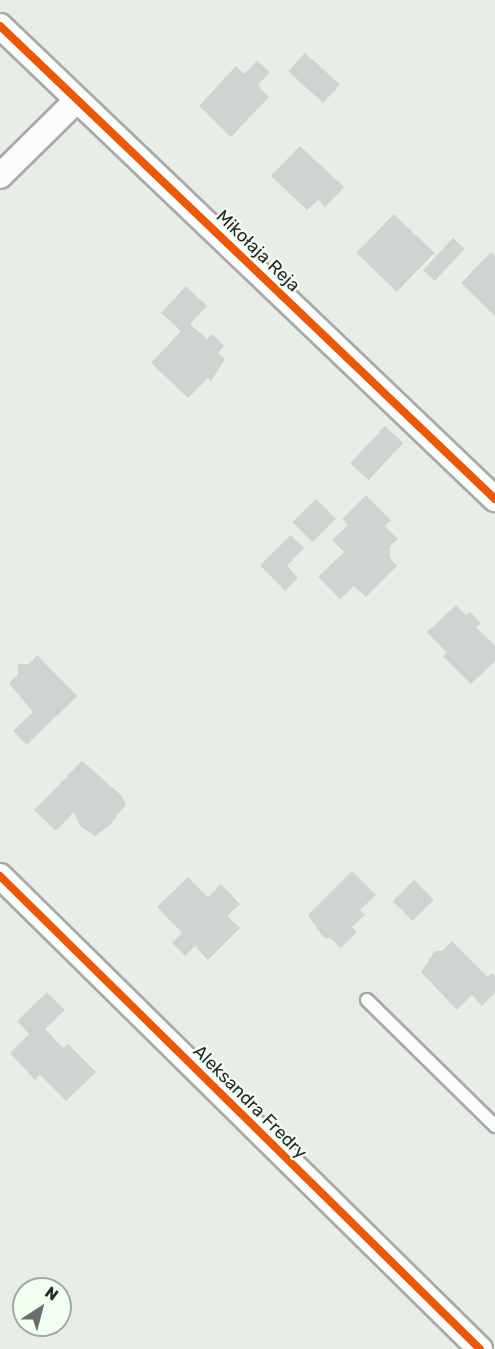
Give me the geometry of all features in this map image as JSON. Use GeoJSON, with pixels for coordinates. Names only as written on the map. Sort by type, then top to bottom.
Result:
{"type":"FeatureCollection","features":[{"type":"Feature","properties":{"kind":"street","name":"Mikołaja Reja"},"geometry":{"type":"LineString","coordinates":[[0,26],[495,498]]}},
{"type":"Feature","properties":{"kind":"street"},"geometry":{"type":"LineString","coordinates":[[0,176],[77,100]]}},
{"type":"Feature","properties":{"kind":"street","name":"Aleksandra Fredry"},"geometry":{"type":"LineString","coordinates":[[0,876],[480,1349]]}},
{"type":"Feature","properties":{"kind":"lane"},"geometry":{"type":"LineString","coordinates":[[367,1000],[495,1126]]}},
{"type":"Feature","properties":{"kind":"building"},"geometry":{"type":"Polygon","coordinates":[[[305,53],[340,84],[323,103],[288,72],[305,53]]]}},
{"type":"Feature","properties":{"kind":"building"},"geometry":{"type":"Polygon","coordinates":[[[257,61],[270,72],[258,85],[269,97],[231,137],[199,106],[236,66],[244,74],[257,61]]]}},
{"type":"Feature","properties":{"kind":"building"},"geometry":{"type":"Polygon","coordinates":[[[300,146],[344,187],[325,207],[318,200],[307,210],[271,176],[300,146]]]}},
{"type":"Feature","properties":{"kind":"building"},"geometry":{"type":"Polygon","coordinates":[[[394,214],[434,253],[397,292],[356,253],[394,214]]]}},
{"type":"Feature","properties":{"kind":"building"},"geometry":{"type":"Polygon","coordinates":[[[453,238],[465,249],[435,281],[423,270],[453,238]]]}},
{"type":"Feature","properties":{"kind":"building"},"geometry":{"type":"Polygon","coordinates":[[[491,252],[495,256],[495,316],[461,283],[491,252]]]}},
{"type":"Feature","properties":{"kind":"building"},"geometry":{"type":"Polygon","coordinates":[[[186,286],[207,306],[190,324],[207,339],[212,334],[224,346],[218,353],[225,359],[211,381],[208,378],[188,398],[151,363],[181,331],[161,313],[186,286]]]}},
{"type":"Feature","properties":{"kind":"building"},"geometry":{"type":"Polygon","coordinates":[[[385,426],[403,443],[369,480],[350,463],[385,426]]]}},
{"type":"Feature","properties":{"kind":"building"},"geometry":{"type":"Polygon","coordinates":[[[366,495],[391,520],[385,526],[398,539],[390,546],[390,558],[397,566],[366,597],[354,586],[340,599],[318,577],[344,552],[332,540],[348,525],[342,519],[366,495]]]}},
{"type":"Feature","properties":{"kind":"building"},"geometry":{"type":"Polygon","coordinates":[[[316,499],[336,519],[312,542],[293,522],[316,499]]]}},
{"type":"Feature","properties":{"kind":"building"},"geometry":{"type":"Polygon","coordinates":[[[291,535],[304,548],[287,566],[298,578],[285,591],[260,565],[291,535]]]}},
{"type":"Feature","properties":{"kind":"building"},"geometry":{"type":"Polygon","coordinates":[[[456,605],[466,615],[470,612],[481,623],[476,627],[495,646],[495,661],[471,684],[443,656],[447,653],[427,632],[456,605]]]}},
{"type":"Feature","properties":{"kind":"building"},"geometry":{"type":"Polygon","coordinates":[[[37,655],[77,696],[27,745],[13,731],[33,712],[9,683],[18,674],[18,664],[29,664],[37,655]]]}},
{"type":"Feature","properties":{"kind":"building"},"geometry":{"type":"Polygon","coordinates":[[[82,761],[121,795],[126,804],[110,825],[95,836],[80,826],[74,812],[56,831],[34,810],[82,761]]]}},
{"type":"Feature","properties":{"kind":"building"},"geometry":{"type":"Polygon","coordinates":[[[352,871],[376,895],[360,910],[365,915],[352,927],[357,932],[341,948],[330,938],[324,938],[308,915],[352,871]]]}},
{"type":"Feature","properties":{"kind":"building"},"geometry":{"type":"Polygon","coordinates":[[[188,877],[208,897],[221,884],[240,904],[227,916],[240,928],[208,960],[195,946],[185,956],[172,943],[182,933],[157,907],[188,877]]]}},
{"type":"Feature","properties":{"kind":"building"},"geometry":{"type":"Polygon","coordinates":[[[414,880],[434,900],[413,921],[393,901],[414,880]]]}},
{"type":"Feature","properties":{"kind":"building"},"geometry":{"type":"Polygon","coordinates":[[[452,941],[488,977],[492,973],[495,976],[495,993],[482,1006],[472,995],[457,1010],[421,972],[435,951],[442,951],[452,941]]]}},
{"type":"Feature","properties":{"kind":"building"},"geometry":{"type":"Polygon","coordinates":[[[47,992],[65,1010],[45,1029],[63,1048],[68,1044],[96,1072],[66,1101],[40,1075],[35,1080],[10,1053],[29,1034],[17,1021],[47,992]]]}},
{"type":"Feature","properties":{"kind":"cycle path"},"geometry":{"type":"LineString","coordinates":[[0,26],[495,499]]}},
{"type":"Feature","properties":{"kind":"cycle path"},"geometry":{"type":"LineString","coordinates":[[0,876],[480,1349]]}}]}
